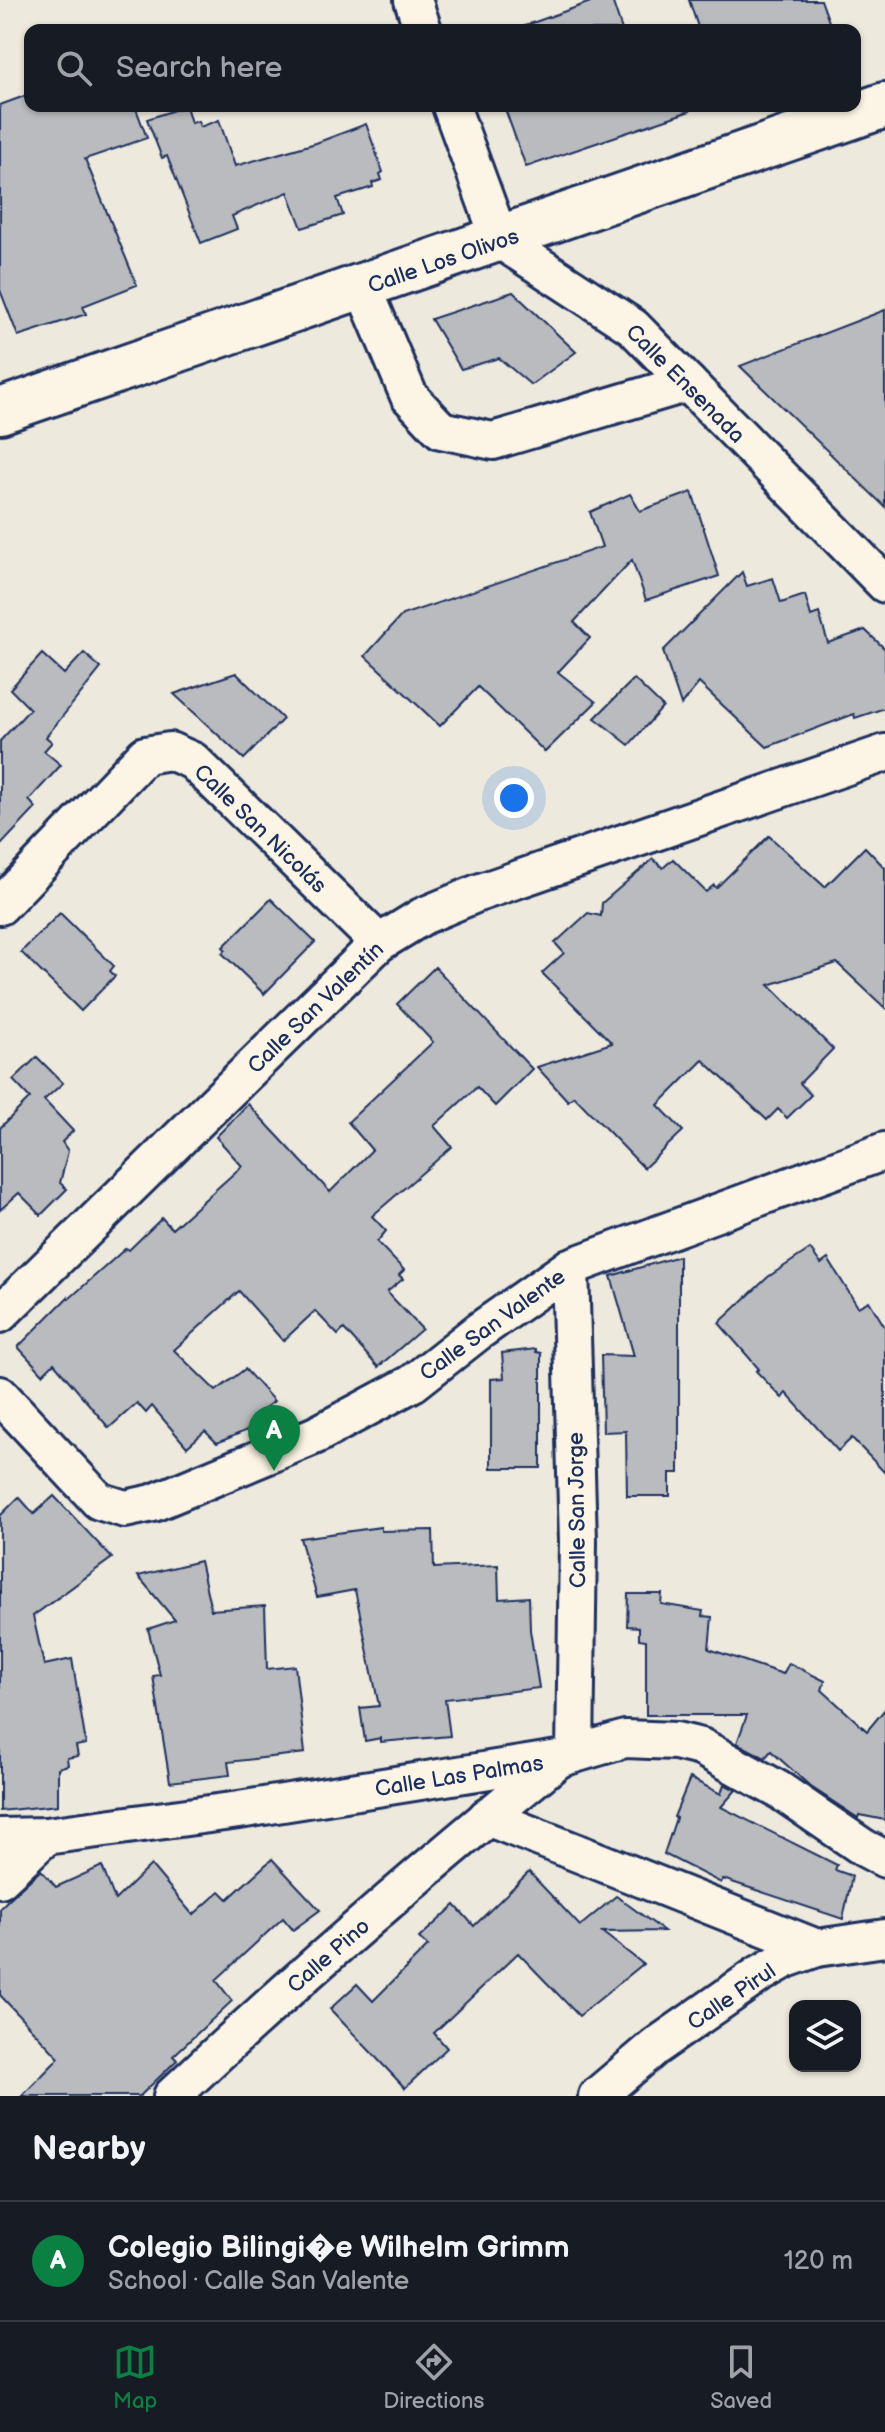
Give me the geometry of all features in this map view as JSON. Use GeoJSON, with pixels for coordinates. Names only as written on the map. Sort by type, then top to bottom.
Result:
{"type":"FeatureCollection","features":[{"type":"Feature","properties":{"kind":"main road","name":"Calle Los Olivos"},"geometry":{"type":"LineString","coordinates":[[0,411],[885,105]]}},
{"type":"Feature","properties":{"kind":"street"},"geometry":{"type":"LineString","coordinates":[[413,0],[421,24]]}},
{"type":"Feature","properties":{"kind":"street"},"geometry":{"type":"LineString","coordinates":[[453,112],[500,240]]}},
{"type":"Feature","properties":{"kind":"street","name":"Calle Ensenada"},"geometry":{"type":"LineString","coordinates":[[500,240],[633,327],[885,584]]}},
{"type":"Feature","properties":{"kind":"street"},"geometry":{"type":"LineString","coordinates":[[363,287],[409,396],[441,430],[493,441],[688,383]]}},
{"type":"Feature","properties":{"kind":"street","name":"Calle San Nicolás"},"geometry":{"type":"LineString","coordinates":[[0,906],[145,755],[170,751],[193,761],[379,943]]}},
{"type":"Feature","properties":{"kind":"street","name":"Calle San Valentín"},"geometry":{"type":"LineString","coordinates":[[0,1314],[379,943],[423,916],[478,893],[885,753]]}},
{"type":"Feature","properties":{"kind":"street","name":"Calle San Valente"},"geometry":{"type":"LineString","coordinates":[[0,1395],[99,1501],[125,1509],[153,1503],[316,1435],[413,1383],[479,1331],[570,1267],[885,1151]]}},
{"type":"Feature","properties":{"kind":"street","name":"Calle San Jorge"},"geometry":{"type":"LineString","coordinates":[[567,1756],[578,1541],[570,1267]]}},
{"type":"Feature","properties":{"kind":"street","name":"Calle Las Palmas"},"geometry":{"type":"LineString","coordinates":[[0,1837],[46,1836],[239,1810],[567,1756],[625,1739],[676,1741],[701,1747],[779,1790],[885,1859]]}},
{"type":"Feature","properties":{"kind":"street","name":"Calle Pino"},"geometry":{"type":"LineString","coordinates":[[172,2096],[238,2034],[487,1817],[567,1756]]}},
{"type":"Feature","properties":{"kind":"street"},"geometry":{"type":"LineString","coordinates":[[487,1817],[817,1948]]}},
{"type":"Feature","properties":{"kind":"street"},"geometry":{"type":"LineString","coordinates":[[0,1879],[46,1836]]}},
{"type":"Feature","properties":{"kind":"street","name":"Calle Pirul"},"geometry":{"type":"LineString","coordinates":[[597,2096],[655,2047],[786,1959],[817,1948],[885,1938]]}},
{"type":"Feature","properties":{"kind":"building"},"geometry":{"type":"Polygon","coordinates":[[[596,0],[612,0],[620,24],[530,24],[596,0]]]}},
{"type":"Feature","properties":{"kind":"building"},"geometry":{"type":"Polygon","coordinates":[[[689,0],[821,0],[830,24],[697,24],[689,0]]]}},
{"type":"Feature","properties":{"kind":"building"},"geometry":{"type":"Polygon","coordinates":[[[24,96],[24,112],[137,112],[147,138],[85,159],[137,285],[83,306],[86,314],[18,336],[0,290],[0,105],[24,96]]]}},
{"type":"Feature","properties":{"kind":"building"},"geometry":{"type":"Polygon","coordinates":[[[168,112],[188,112],[191,123],[198,121],[200,127],[219,120],[235,166],[316,143],[366,124],[383,172],[380,174],[382,180],[372,183],[373,187],[337,198],[343,215],[302,228],[288,192],[232,216],[237,229],[201,243],[167,156],[162,158],[147,119],[168,112]]]}},
{"type":"Feature","properties":{"kind":"building"},"geometry":{"type":"Polygon","coordinates":[[[506,112],[687,112],[526,167],[506,112]]]}},
{"type":"Feature","properties":{"kind":"building"},"geometry":{"type":"Polygon","coordinates":[[[513,292],[576,352],[531,385],[499,358],[461,369],[431,319],[513,292]]]}},
{"type":"Feature","properties":{"kind":"building"},"geometry":{"type":"Polygon","coordinates":[[[885,310],[885,507],[740,366],[885,310]]]}},
{"type":"Feature","properties":{"kind":"building"},"geometry":{"type":"Polygon","coordinates":[[[692,492],[719,576],[646,600],[632,560],[574,622],[590,638],[558,672],[596,702],[545,752],[478,687],[440,726],[365,656],[402,615],[602,547],[590,512],[630,494],[640,511],[692,492]]]}},
{"type":"Feature","properties":{"kind":"building"},"geometry":{"type":"Polygon","coordinates":[[[742,572],[747,586],[773,578],[781,603],[805,595],[811,616],[819,613],[828,643],[865,630],[885,649],[885,708],[855,718],[854,714],[767,747],[699,683],[681,705],[663,651],[742,572]]]}},
{"type":"Feature","properties":{"kind":"building"},"geometry":{"type":"Polygon","coordinates":[[[84,653],[101,668],[46,737],[52,742],[44,751],[61,765],[29,800],[36,808],[0,846],[0,741],[30,709],[10,689],[42,654],[64,674],[84,653]]]}},
{"type":"Feature","properties":{"kind":"building"},"geometry":{"type":"Polygon","coordinates":[[[236,673],[283,719],[244,759],[174,694],[236,673]]]}},
{"type":"Feature","properties":{"kind":"building"},"geometry":{"type":"Polygon","coordinates":[[[634,679],[663,707],[629,745],[595,718],[634,679]]]}},
{"type":"Feature","properties":{"kind":"building"},"geometry":{"type":"Polygon","coordinates":[[[769,836],[825,887],[865,847],[885,868],[885,1008],[837,963],[769,985],[833,1049],[800,1083],[811,1095],[787,1118],[778,1109],[767,1120],[703,1060],[658,1105],[683,1131],[644,1168],[574,1096],[568,1101],[537,1067],[612,1043],[542,973],[564,953],[555,943],[588,913],[601,916],[602,903],[653,859],[663,868],[673,859],[706,892],[714,885],[716,888],[769,836]]]}},
{"type":"Feature","properties":{"kind":"building"},"geometry":{"type":"Polygon","coordinates":[[[271,899],[315,942],[264,994],[222,953],[226,950],[223,947],[271,899]]]}},
{"type":"Feature","properties":{"kind":"building"},"geometry":{"type":"Polygon","coordinates":[[[60,913],[114,966],[110,971],[115,976],[81,1011],[21,952],[60,913]]]}},
{"type":"Feature","properties":{"kind":"building"},"geometry":{"type":"Polygon","coordinates":[[[435,967],[532,1069],[495,1106],[477,1087],[434,1126],[452,1147],[372,1216],[386,1231],[377,1242],[404,1270],[399,1275],[403,1279],[387,1292],[422,1329],[378,1367],[344,1329],[338,1335],[315,1311],[283,1341],[239,1291],[174,1350],[216,1391],[245,1369],[274,1401],[265,1408],[273,1420],[259,1422],[259,1425],[217,1443],[205,1431],[187,1447],[152,1406],[146,1413],[137,1403],[109,1428],[54,1363],[43,1374],[18,1347],[68,1297],[126,1248],[129,1250],[162,1218],[172,1229],[242,1166],[216,1137],[248,1104],[330,1192],[372,1150],[348,1122],[433,1042],[397,1004],[435,967]]]}},
{"type":"Feature","properties":{"kind":"building"},"geometry":{"type":"Polygon","coordinates":[[[37,1057],[63,1083],[44,1100],[73,1131],[62,1142],[68,1151],[60,1183],[67,1189],[41,1215],[19,1193],[0,1210],[0,1128],[30,1098],[13,1080],[37,1057]]]}},
{"type":"Feature","properties":{"kind":"building"},"geometry":{"type":"Polygon","coordinates":[[[810,1249],[821,1264],[828,1259],[858,1307],[869,1301],[885,1327],[885,1473],[852,1438],[838,1451],[786,1393],[782,1398],[756,1371],[759,1369],[719,1323],[768,1277],[810,1249]]]}},
{"type":"Feature","properties":{"kind":"building"},"geometry":{"type":"Polygon","coordinates":[[[679,1256],[679,1473],[670,1473],[670,1496],[627,1496],[626,1431],[603,1432],[601,1355],[634,1356],[611,1276],[679,1256]]]}},
{"type":"Feature","properties":{"kind":"building"},"geometry":{"type":"Polygon","coordinates":[[[536,1349],[541,1353],[541,1468],[491,1468],[491,1379],[504,1378],[502,1353],[536,1349]]]}},
{"type":"Feature","properties":{"kind":"building"},"geometry":{"type":"Polygon","coordinates":[[[54,1496],[112,1558],[33,1616],[44,1665],[72,1659],[86,1744],[76,1746],[78,1756],[67,1758],[68,1765],[58,1768],[58,1805],[0,1811],[0,1516],[19,1497],[34,1514],[54,1496]]]}},
{"type":"Feature","properties":{"kind":"building"},"geometry":{"type":"Polygon","coordinates":[[[381,1527],[381,1531],[433,1530],[434,1568],[498,1565],[499,1599],[529,1597],[530,1630],[539,1688],[445,1699],[450,1736],[365,1741],[360,1708],[379,1706],[355,1590],[317,1597],[300,1538],[381,1527]]]}},
{"type":"Feature","properties":{"kind":"building"},"geometry":{"type":"Polygon","coordinates":[[[200,1561],[211,1610],[265,1606],[267,1669],[295,1666],[305,1753],[228,1762],[230,1775],[170,1782],[153,1676],[160,1675],[148,1629],[175,1620],[138,1576],[200,1561]]]}},
{"type":"Feature","properties":{"kind":"building"},"geometry":{"type":"Polygon","coordinates":[[[628,1594],[662,1594],[661,1604],[703,1611],[702,1616],[712,1617],[709,1649],[783,1674],[789,1663],[825,1681],[822,1690],[867,1731],[885,1709],[885,1820],[859,1815],[858,1818],[811,1787],[771,1751],[765,1758],[737,1743],[747,1715],[646,1715],[646,1640],[639,1639],[639,1627],[627,1626],[628,1594]]]}},
{"type":"Feature","properties":{"kind":"building"},"geometry":{"type":"Polygon","coordinates":[[[690,1778],[721,1794],[724,1784],[736,1790],[721,1807],[837,1865],[835,1870],[852,1876],[843,1919],[723,1879],[721,1883],[664,1854],[674,1817],[690,1778]]]}},
{"type":"Feature","properties":{"kind":"building"},"geometry":{"type":"Polygon","coordinates":[[[272,1859],[320,1910],[293,1930],[283,1918],[216,1980],[232,2001],[173,2056],[177,2060],[140,2096],[22,2096],[59,2058],[0,1995],[0,1908],[8,1900],[41,1870],[56,1887],[102,1866],[115,1900],[151,1865],[193,1915],[220,1891],[228,1899],[272,1859]]]}},
{"type":"Feature","properties":{"kind":"building"},"geometry":{"type":"Polygon","coordinates":[[[529,1872],[580,1926],[616,1896],[664,1931],[602,1932],[643,1964],[579,2016],[518,1953],[434,2033],[447,2048],[405,2088],[330,2009],[357,1984],[373,2001],[428,1946],[419,1938],[455,1905],[474,1926],[529,1872]]]}},
{"type":"Feature","properties":{"kind":"place","name":"Colegio Bilingi�e Wilhelm Grimm"},"geometry":{"type":"Point","coordinates":[274,1471]}}]}
